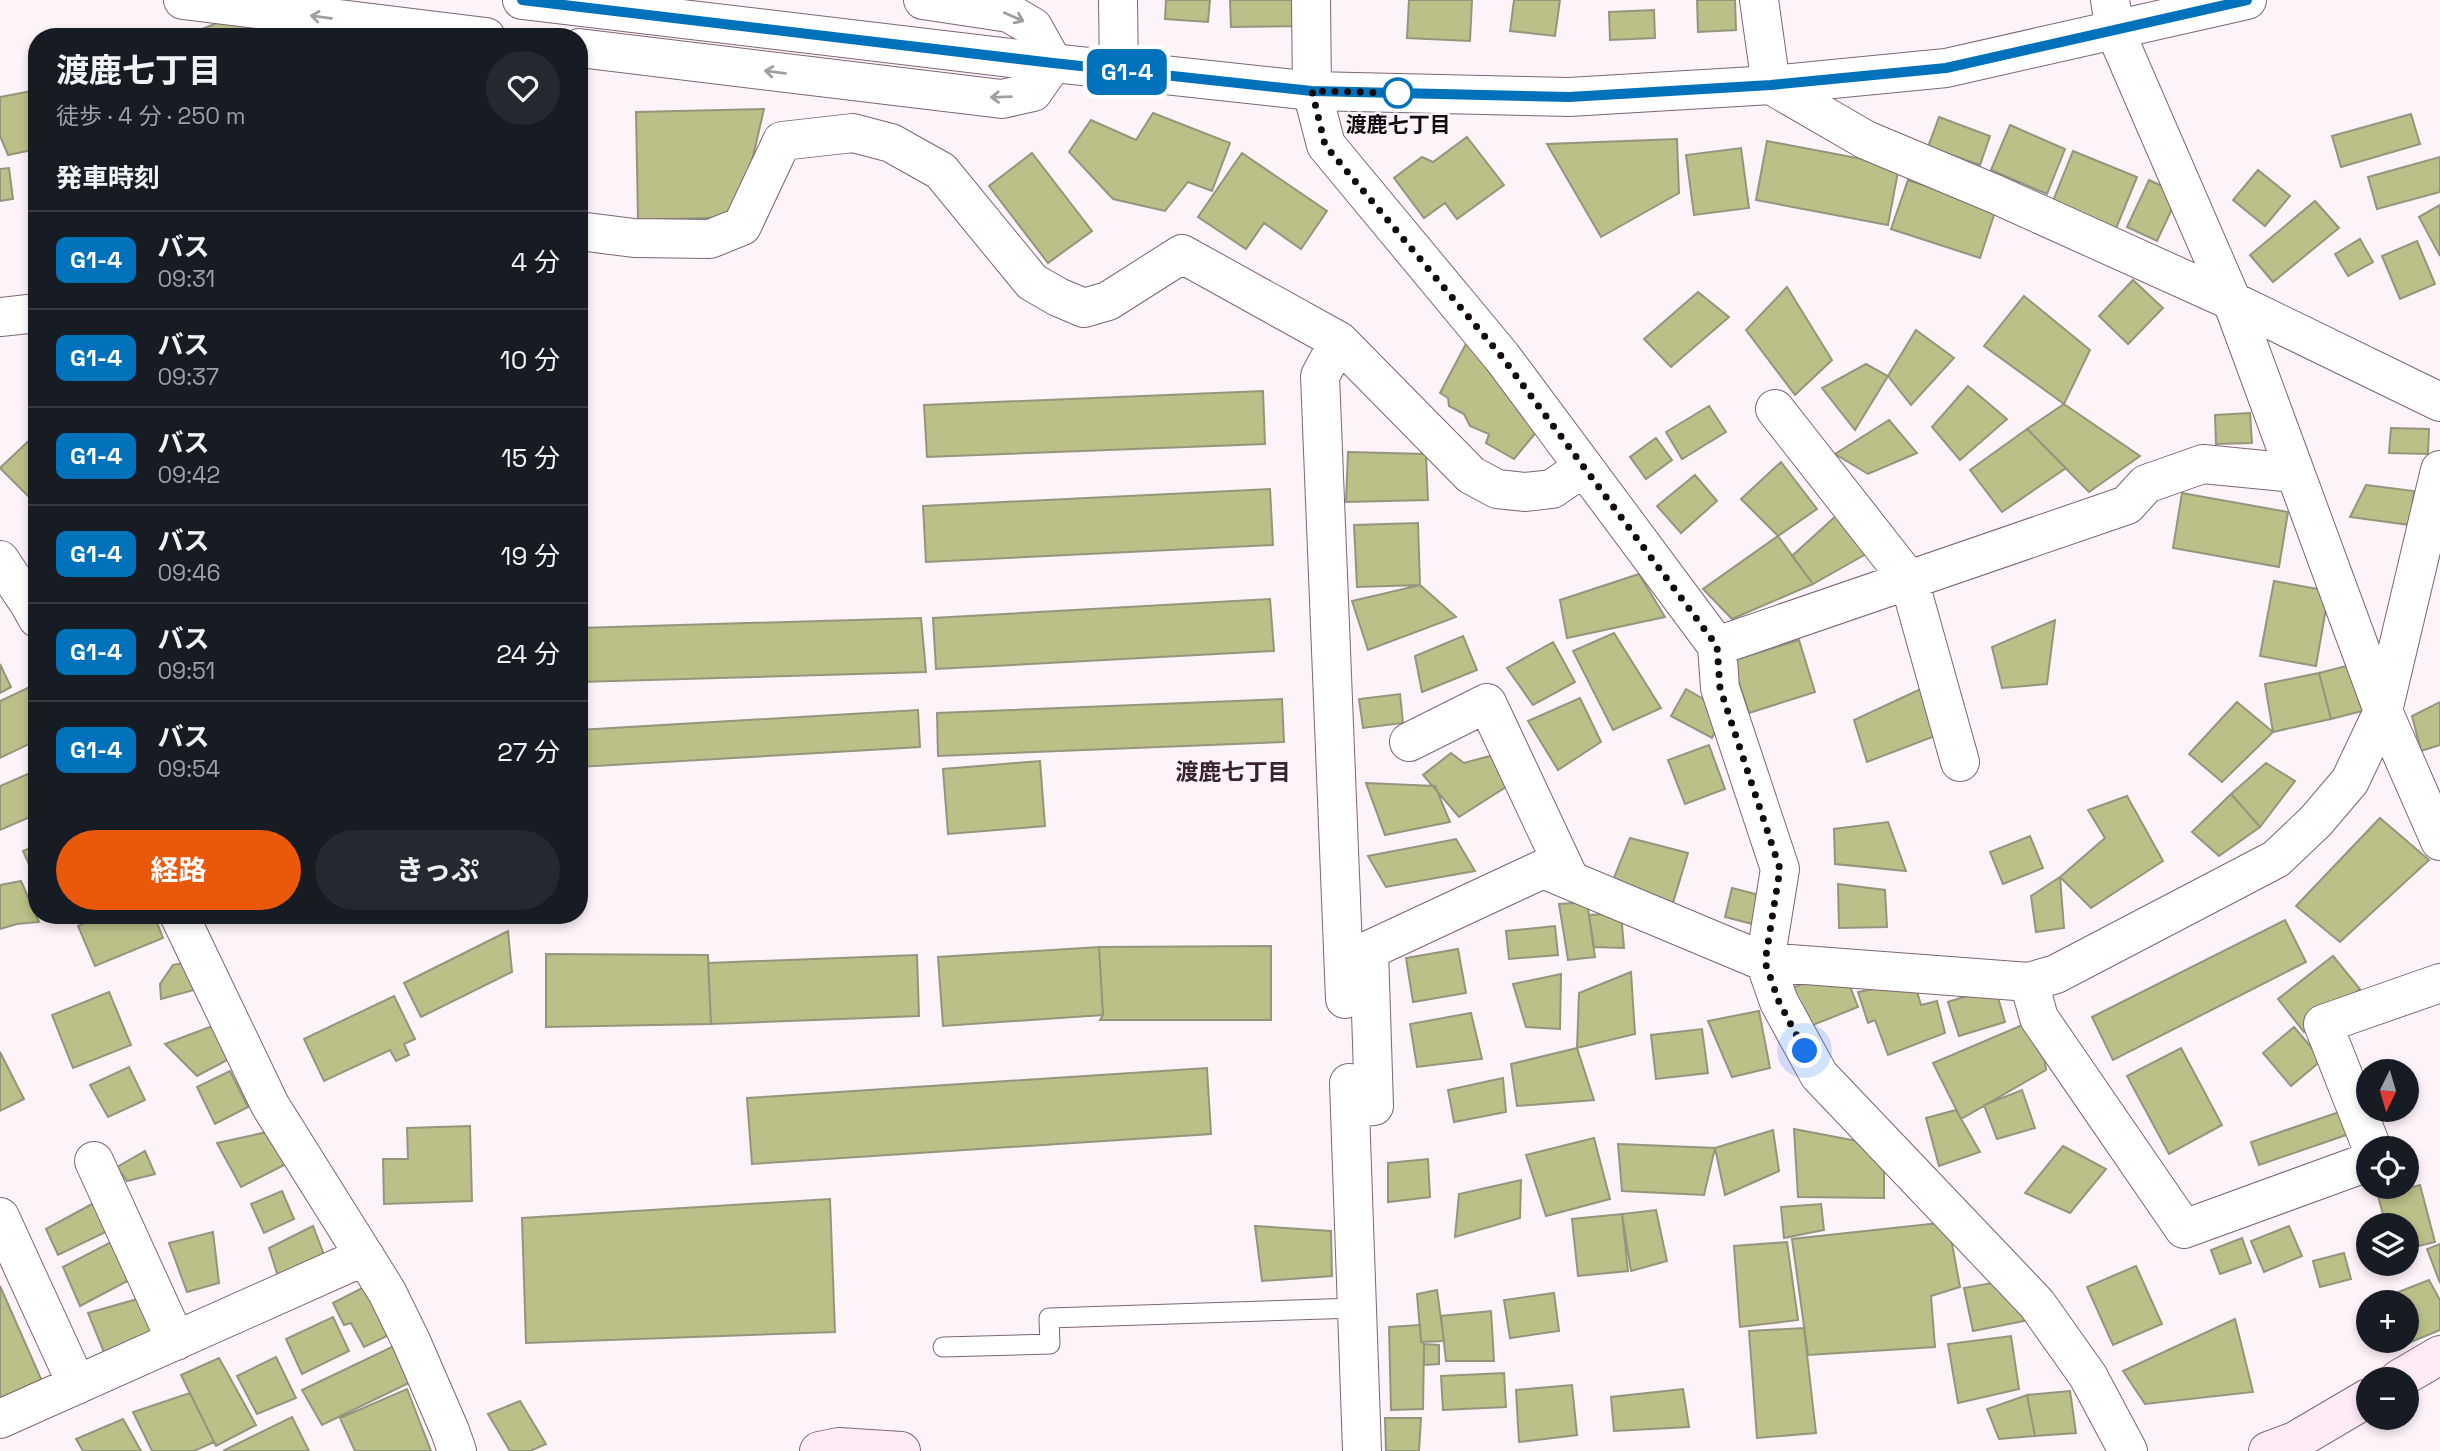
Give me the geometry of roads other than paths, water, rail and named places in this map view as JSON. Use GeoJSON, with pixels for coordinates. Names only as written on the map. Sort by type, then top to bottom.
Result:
{"type":"FeatureCollection","features":[{"type":"Feature","properties":{"kind":"main road"},"geometry":{"type":"LineString","coordinates":[[2419,1367],[2440,1355]]}},
{"type":"Feature","properties":{"kind":"main road"},"geometry":{"type":"LineString","coordinates":[[2267,1451],[2295,1441],[2356,1405]]}},
{"type":"Feature","properties":{"kind":"main road"},"geometry":{"type":"LineString","coordinates":[[819,1451],[839,1447],[901,1451]]}},
{"type":"Feature","properties":{"kind":"street"},"geometry":{"type":"LineString","coordinates":[[183,0],[412,28]]}},
{"type":"Feature","properties":{"kind":"street"},"geometry":{"type":"LineString","coordinates":[[522,0],[1119,71],[1312,91],[1569,97],[1771,85],[1946,68],[2112,16],[2247,0]]}},
{"type":"Feature","properties":{"kind":"street"},"geometry":{"type":"LineString","coordinates":[[923,0],[1009,13],[1033,27],[1053,63]]}},
{"type":"Feature","properties":{"kind":"street"},"geometry":{"type":"LineString","coordinates":[[1118,0],[1119,71]]}},
{"type":"Feature","properties":{"kind":"street"},"geometry":{"type":"LineString","coordinates":[[1311,0],[1312,91],[1325,145],[1502,357],[1717,646],[1720,688],[1780,869],[1765,962],[1779,1002],[1819,1075],[2038,1304],[2088,1376],[2128,1451]]}},
{"type":"Feature","properties":{"kind":"street"},"geometry":{"type":"LineString","coordinates":[[1759,0],[1771,85]]}},
{"type":"Feature","properties":{"kind":"street"},"geometry":{"type":"LineString","coordinates":[[2112,16],[2232,301],[2383,711],[2440,841]]}},
{"type":"Feature","properties":{"kind":"street"},"geometry":{"type":"LineString","coordinates":[[588,49],[1002,99],[1033,92],[1053,63]]}},
{"type":"Feature","properties":{"kind":"street"},"geometry":{"type":"LineString","coordinates":[[1771,85],[1866,140],[1995,194],[2232,301],[2440,402]]}},
{"type":"Feature","properties":{"kind":"street"},"geometry":{"type":"LineString","coordinates":[[588,232],[634,238],[710,239],[742,226],[782,141],[853,133],[891,143],[941,171],[1032,282],[1058,297],[1084,308],[1108,301],[1182,254],[1339,341],[1471,475],[1497,489],[1526,492],[1552,489],[1584,467]]}},
{"type":"Feature","properties":{"kind":"street"},"geometry":{"type":"LineString","coordinates":[[0,317],[28,314]]}},
{"type":"Feature","properties":{"kind":"street"},"geometry":{"type":"LineString","coordinates":[[1339,341],[1320,376],[1362,1451]]}},
{"type":"Feature","properties":{"kind":"street"},"geometry":{"type":"LineString","coordinates":[[1775,409],[1909,580],[1960,762]]}},
{"type":"Feature","properties":{"kind":"street"},"geometry":{"type":"LineString","coordinates":[[1717,646],[2127,505],[2146,484],[2203,464],[2295,473]]}},
{"type":"Feature","properties":{"kind":"street"},"geometry":{"type":"LineString","coordinates":[[1350,1109],[1374,1106],[1369,950],[1543,869],[1765,962],[2029,982],[2056,974],[2276,859],[2316,821],[2350,781],[2383,711],[2440,470]]}},
{"type":"Feature","properties":{"kind":"street"},"geometry":{"type":"LineString","coordinates":[[0,560],[28,602]]}},
{"type":"Feature","properties":{"kind":"street"},"geometry":{"type":"LineString","coordinates":[[1409,742],[1487,703],[1570,880]]}},
{"type":"Feature","properties":{"kind":"street"},"geometry":{"type":"LineString","coordinates":[[183,924],[270,1105],[387,1292],[411,1341],[457,1451]]}},
{"type":"Feature","properties":{"kind":"street"},"geometry":{"type":"LineString","coordinates":[[2029,982],[2039,1018],[2184,1229],[2356,1166]]}},
{"type":"Feature","properties":{"kind":"street"},"geometry":{"type":"LineString","coordinates":[[2367,1136],[2323,1024],[2440,983]]}},
{"type":"Feature","properties":{"kind":"street"},"geometry":{"type":"LineString","coordinates":[[94,1161],[176,1341]]}},
{"type":"Feature","properties":{"kind":"street"},"geometry":{"type":"LineString","coordinates":[[0,1217],[77,1385]]}},
{"type":"Feature","properties":{"kind":"street"},"geometry":{"type":"LineString","coordinates":[[0,1419],[365,1256]]}},
{"type":"Feature","properties":{"kind":"street"},"geometry":{"type":"LineString","coordinates":[[0,1439],[7,1451]]}},
{"type":"Feature","properties":{"kind":"lane"},"geometry":{"type":"LineString","coordinates":[[943,1347],[1050,1344],[1049,1318],[1356,1308]]}},
{"type":"Feature","properties":{"kind":"place","name":"渡鹿七丁目"},"geometry":{"type":"Point","coordinates":[1398,93]}},
{"type":"Feature","properties":{"kind":"district","name":"渡鹿七丁目"},"geometry":{"type":"Point","coordinates":[1233,772]}}]}
